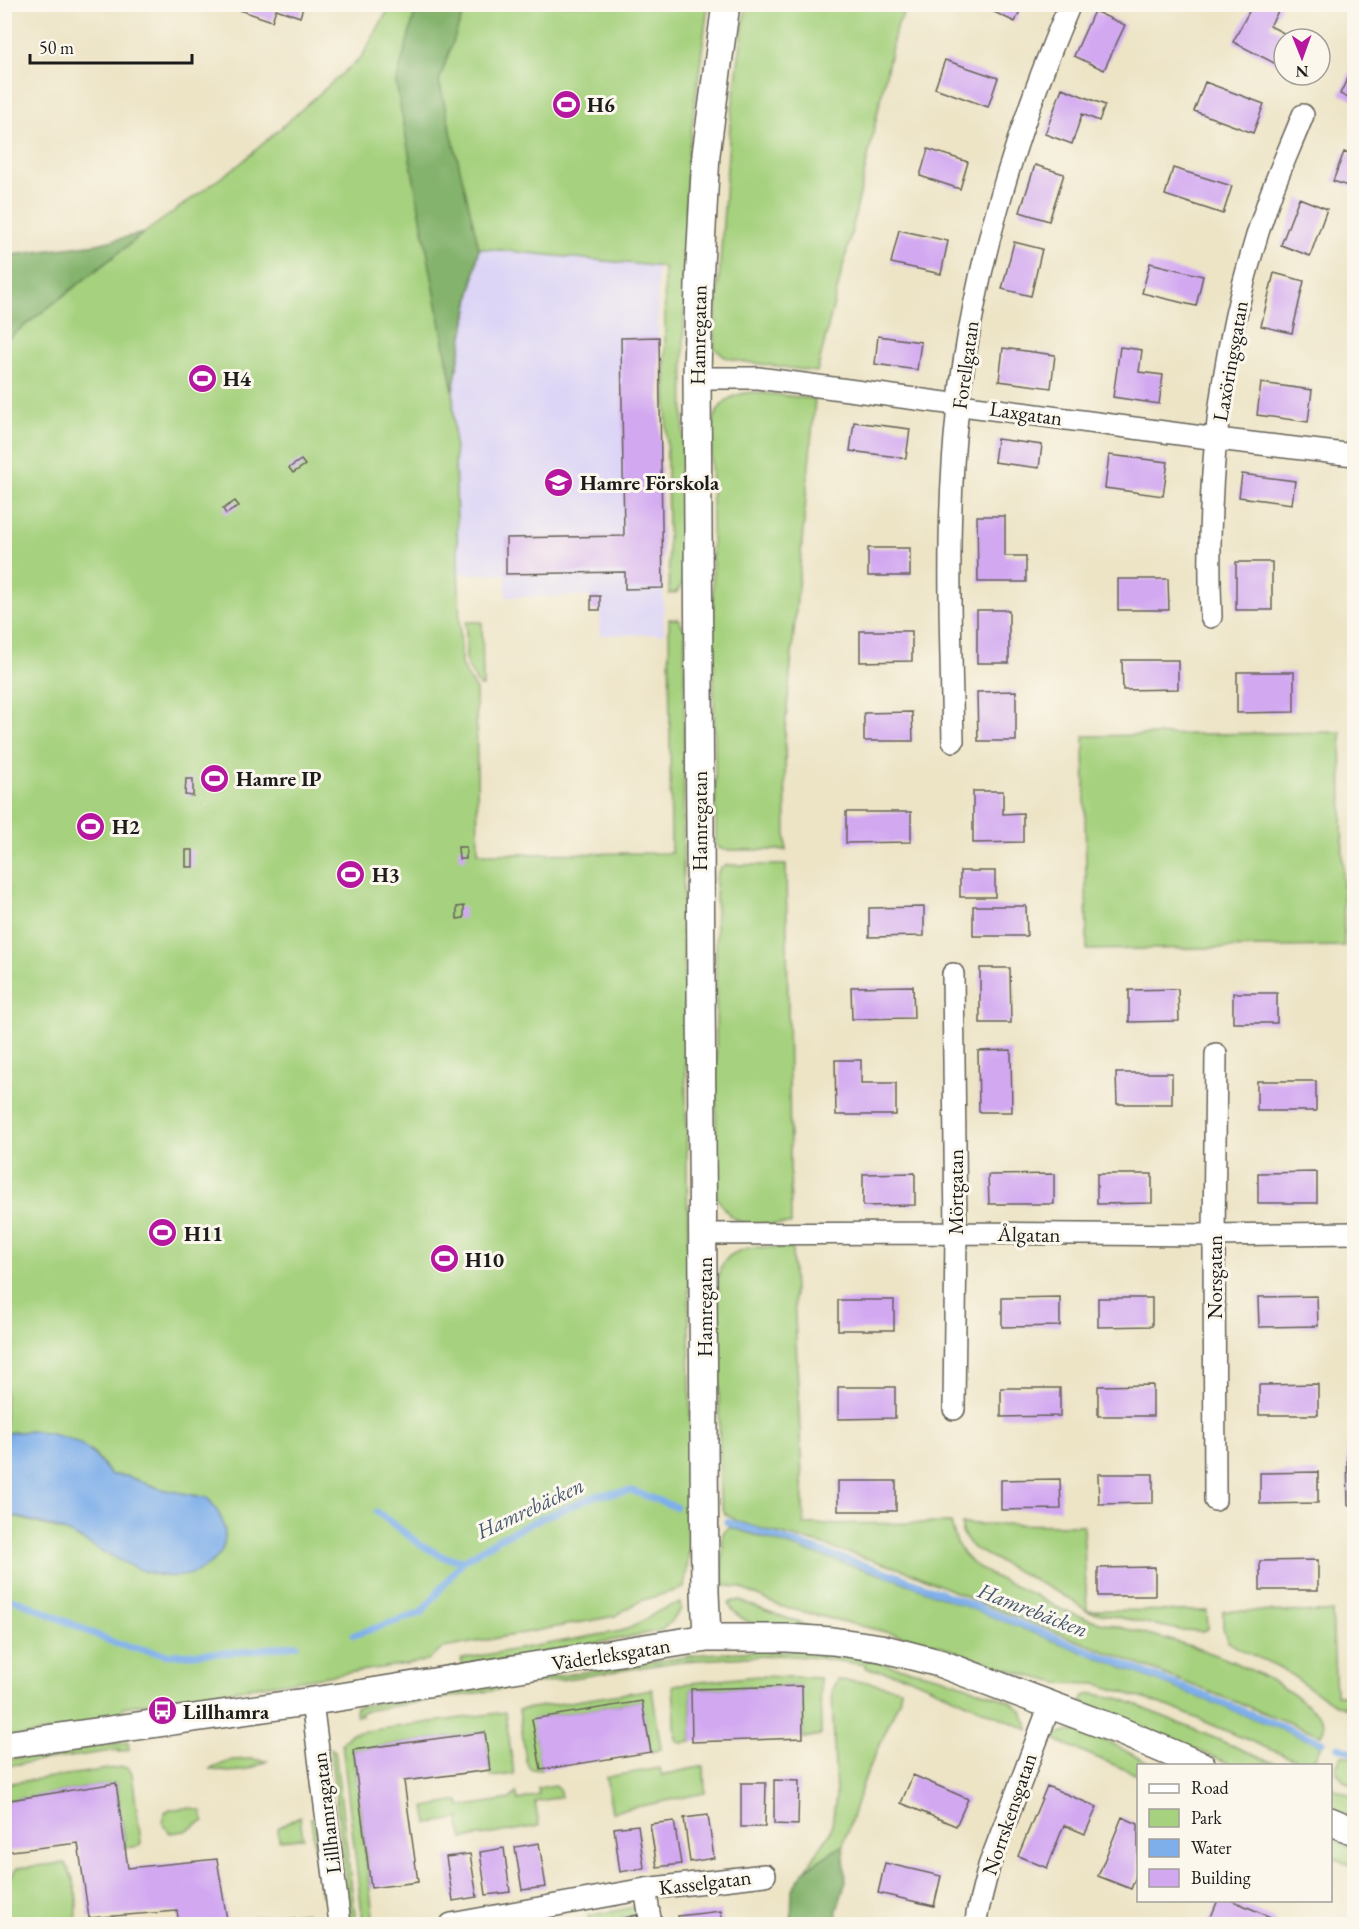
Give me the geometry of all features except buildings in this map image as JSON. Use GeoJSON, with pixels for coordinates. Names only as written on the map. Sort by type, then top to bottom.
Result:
{"type":"FeatureCollection","features":[{"type":"Feature","properties":{"kind":"street","name":"Hamregatan"},"geometry":{"type":"LineString","coordinates":[[707,1638],[697,378],[699,283],[706,154],[726,4]]}},
{"type":"Feature","properties":{"kind":"street","name":"Forellgatan"},"geometry":{"type":"LineString","coordinates":[[953,741],[949,542],[958,404],[975,293],[998,204],[1022,126],[1070,4]]}},
{"type":"Feature","properties":{"kind":"street","name":"Laxöringsgatan"},"geometry":{"type":"LineString","coordinates":[[1210,617],[1208,558],[1220,404],[1237,314],[1269,200],[1303,115]]}},
{"type":"Feature","properties":{"kind":"street","name":"Laxgatan"},"geometry":{"type":"LineString","coordinates":[[697,378],[758,378],[1354,455]]}},
{"type":"Feature","properties":{"kind":"street","name":"Mörtgatan"},"geometry":{"type":"LineString","coordinates":[[953,974],[956,1233],[954,1409]]}},
{"type":"Feature","properties":{"kind":"street","name":"Norsgatan"},"geometry":{"type":"LineString","coordinates":[[1215,1500],[1216,1054]]}},
{"type":"Feature","properties":{"kind":"street","name":"Ålgatan"},"geometry":{"type":"LineString","coordinates":[[703,1234],[1354,1233]]}},
{"type":"Feature","properties":{"kind":"street","name":"Väderleksgatan"},"geometry":{"type":"LineString","coordinates":[[4,1745],[312,1701],[707,1638],[810,1639],[881,1648],[939,1663],[1120,1731],[1197,1764]]}},
{"type":"Feature","properties":{"kind":"street","name":"Lillhamragatan"},"geometry":{"type":"LineString","coordinates":[[312,1701],[340,1924]]}},
{"type":"Feature","properties":{"kind":"street","name":"Norrskensgatan"},"geometry":{"type":"LineString","coordinates":[[976,1924],[976,1914],[989,1866],[1050,1705]]}},
{"type":"Feature","properties":{"kind":"street"},"geometry":{"type":"LineString","coordinates":[[1332,1822],[1354,1831]]}},
{"type":"Feature","properties":{"kind":"street","name":"Kasselgatan"},"geometry":{"type":"LineString","coordinates":[[451,1924],[645,1890],[765,1875]]}},
{"type":"Feature","properties":{"kind":"street","name":"Kasselgatan"},"geometry":{"type":"LineString","coordinates":[[645,1890],[651,1924]]}},
{"type":"Feature","properties":{"kind":"shaded area","name":"Hamre Förskola"},"geometry":{"type":"Polygon","coordinates":[[[479,248],[657,266],[664,634],[600,635],[600,610],[591,610],[590,596],[506,597],[506,574],[459,574],[453,391],[479,248]]]}},
{"type":"Feature","properties":{"kind":"green space"},"geometry":{"type":"Polygon","coordinates":[[[391,5],[708,5],[688,156],[684,269],[683,583],[677,592],[669,594],[664,267],[479,248],[453,391],[461,665],[476,690],[478,852],[485,854],[671,853],[669,619],[678,619],[685,630],[683,868],[691,1471],[690,1546],[684,1588],[640,1601],[615,1616],[444,1648],[426,1661],[123,1707],[124,1719],[5,1739],[5,1514],[65,1531],[145,1572],[208,1498],[161,1489],[126,1476],[111,1475],[94,1453],[34,1431],[5,1433],[5,341],[144,233],[241,163],[362,56],[391,5]]]}},
{"type":"Feature","properties":{"kind":"green space"},"geometry":{"type":"Polygon","coordinates":[[[417,5],[466,5],[439,81],[479,248],[453,391],[396,83],[417,5]]]}},
{"type":"Feature","properties":{"kind":"green space"},"geometry":{"type":"Polygon","coordinates":[[[746,5],[908,5],[896,28],[852,230],[817,372],[739,361],[725,357],[714,348],[730,125],[746,5]]]}},
{"type":"Feature","properties":{"kind":"green space"},"geometry":{"type":"Polygon","coordinates":[[[144,233],[5,341],[5,256],[97,244],[144,233]]]}},
{"type":"Feature","properties":{"kind":"green space"},"geometry":{"type":"Polygon","coordinates":[[[754,392],[815,399],[785,731],[786,850],[725,850],[716,844],[711,436],[715,417],[723,404],[735,396],[754,392]]]}},
{"type":"Feature","properties":{"kind":"green space"},"geometry":{"type":"Polygon","coordinates":[[[466,622],[482,622],[483,687],[479,686],[466,663],[466,622]]]}},
{"type":"Feature","properties":{"kind":"green space"},"geometry":{"type":"Polygon","coordinates":[[[1341,732],[1344,946],[1087,950],[1084,736],[1341,732]]]}},
{"type":"Feature","properties":{"kind":"green space"},"geometry":{"type":"Polygon","coordinates":[[[726,865],[786,865],[791,1224],[756,1225],[738,1220],[730,1215],[716,1195],[716,878],[720,868],[726,865]]]}},
{"type":"Feature","properties":{"kind":"green space"},"geometry":{"type":"Polygon","coordinates":[[[752,1247],[792,1248],[804,1524],[951,1523],[962,1553],[988,1573],[1068,1612],[1188,1645],[1258,1673],[1290,1692],[1317,1713],[1324,1726],[1321,1735],[983,1604],[907,1571],[817,1543],[755,1527],[725,1514],[720,1499],[718,1276],[726,1259],[739,1251],[752,1247]]]}},
{"type":"Feature","properties":{"kind":"green space"},"geometry":{"type":"Polygon","coordinates":[[[962,1524],[1083,1525],[1087,1610],[1207,1611],[1208,1629],[1180,1630],[1087,1611],[1072,1600],[973,1548],[962,1533],[962,1524]]]}},
{"type":"Feature","properties":{"kind":"green space"},"geometry":{"type":"Polygon","coordinates":[[[729,1527],[895,1579],[1321,1745],[1312,1764],[1305,1764],[1170,1707],[1097,1684],[1058,1683],[1026,1675],[935,1644],[779,1606],[741,1588],[725,1585],[722,1571],[723,1533],[729,1527]]]}},
{"type":"Feature","properties":{"kind":"green space"},"geometry":{"type":"Polygon","coordinates":[[[740,1601],[808,1626],[774,1627],[754,1624],[736,1614],[728,1604],[740,1601]]]}},
{"type":"Feature","properties":{"kind":"green space"},"geometry":{"type":"Polygon","coordinates":[[[680,1603],[681,1609],[662,1630],[463,1667],[461,1659],[621,1631],[637,1625],[665,1608],[680,1603]]]}},
{"type":"Feature","properties":{"kind":"green space"},"geometry":{"type":"Polygon","coordinates":[[[1223,1611],[1332,1612],[1336,1695],[1354,1695],[1354,1709],[1334,1703],[1286,1671],[1227,1641],[1223,1627],[1223,1611]]]}},
{"type":"Feature","properties":{"kind":"green space"},"geometry":{"type":"Polygon","coordinates":[[[813,1651],[858,1658],[941,1677],[1009,1701],[1022,1711],[1029,1730],[908,1677],[866,1668],[867,1665],[781,1655],[682,1661],[393,1706],[360,1712],[361,1715],[356,1716],[355,1707],[704,1654],[813,1651]]]}},
{"type":"Feature","properties":{"kind":"green space"},"geometry":{"type":"Polygon","coordinates":[[[757,1676],[820,1678],[821,1735],[803,1738],[801,1686],[691,1689],[692,1742],[680,1743],[676,1740],[673,1685],[757,1676]]]}},
{"type":"Feature","properties":{"kind":"green space"},"geometry":{"type":"Polygon","coordinates":[[[837,1680],[866,1682],[901,1689],[899,1701],[865,1778],[843,1845],[806,1869],[831,1831],[836,1796],[832,1689],[837,1680]]]}},
{"type":"Feature","properties":{"kind":"green space"},"geometry":{"type":"Polygon","coordinates":[[[652,1689],[661,1749],[651,1752],[641,1701],[533,1719],[541,1770],[530,1769],[526,1761],[519,1710],[652,1689]]]}},
{"type":"Feature","properties":{"kind":"green space"},"geometry":{"type":"Polygon","coordinates":[[[1093,1694],[1122,1699],[1276,1764],[1231,1764],[1081,1702],[1084,1696],[1093,1694]]]}},
{"type":"Feature","properties":{"kind":"green space"},"geometry":{"type":"Polygon","coordinates":[[[505,1712],[514,1774],[491,1777],[485,1732],[353,1750],[374,1924],[365,1924],[342,1743],[352,1733],[505,1712]]]}},
{"type":"Feature","properties":{"kind":"green space"},"geometry":{"type":"Polygon","coordinates":[[[1071,1731],[1081,1733],[1123,1749],[1149,1764],[1137,1764],[1137,1775],[1053,1739],[1059,1734],[1071,1731]]]}},
{"type":"Feature","properties":{"kind":"green space"},"geometry":{"type":"Polygon","coordinates":[[[128,1742],[129,1750],[119,1752],[119,1750],[5,1766],[5,1760],[128,1742]]]}},
{"type":"Feature","properties":{"kind":"green space"},"geometry":{"type":"Polygon","coordinates":[[[330,1748],[335,1751],[356,1924],[351,1924],[330,1748]]]}},
{"type":"Feature","properties":{"kind":"green space"},"geometry":{"type":"Polygon","coordinates":[[[1342,1755],[1354,1758],[1354,1786],[1343,1780],[1335,1768],[1342,1755]]]}},
{"type":"Feature","properties":{"kind":"green space"},"geometry":{"type":"Polygon","coordinates":[[[232,1760],[267,1761],[239,1771],[225,1772],[210,1769],[232,1760]]]}},
{"type":"Feature","properties":{"kind":"green space"},"geometry":{"type":"Polygon","coordinates":[[[704,1766],[705,1793],[612,1812],[606,1777],[660,1768],[662,1775],[704,1766]]]}},
{"type":"Feature","properties":{"kind":"green space"},"geometry":{"type":"Polygon","coordinates":[[[123,1767],[129,1769],[132,1774],[141,1842],[139,1846],[126,1848],[116,1783],[5,1801],[4,1784],[123,1767]]]}},
{"type":"Feature","properties":{"kind":"green space"},"geometry":{"type":"Polygon","coordinates":[[[555,1785],[559,1788],[561,1797],[535,1802],[539,1826],[463,1839],[459,1824],[461,1818],[428,1824],[425,1807],[459,1801],[460,1807],[510,1799],[516,1793],[518,1800],[539,1795],[538,1788],[555,1785]]]}},
{"type":"Feature","properties":{"kind":"green space"},"geometry":{"type":"Polygon","coordinates":[[[1332,1788],[1354,1797],[1354,1819],[1332,1808],[1332,1788]]]}},
{"type":"Feature","properties":{"kind":"green space"},"geometry":{"type":"Polygon","coordinates":[[[190,1808],[202,1811],[204,1821],[185,1831],[170,1833],[162,1822],[165,1812],[170,1809],[190,1808]]]}},
{"type":"Feature","properties":{"kind":"green space"},"geometry":{"type":"Polygon","coordinates":[[[300,1816],[303,1838],[279,1840],[278,1828],[300,1816]]]}},
{"type":"Feature","properties":{"kind":"green space"},"geometry":{"type":"Polygon","coordinates":[[[311,1818],[317,1820],[325,1895],[321,1896],[311,1818]]]}},
{"type":"Feature","properties":{"kind":"green space"},"geometry":{"type":"Polygon","coordinates":[[[1332,1839],[1354,1848],[1354,1867],[1332,1857],[1332,1839]]]}},
{"type":"Feature","properties":{"kind":"green space"},"geometry":{"type":"Polygon","coordinates":[[[843,1845],[846,1881],[837,1910],[836,1924],[791,1924],[792,1889],[806,1869],[843,1845]]]}},
{"type":"Feature","properties":{"kind":"green space"},"geometry":{"type":"Polygon","coordinates":[[[65,1863],[76,1892],[76,1924],[5,1924],[5,1885],[17,1868],[65,1863]]]}},
{"type":"Feature","properties":{"kind":"green space"},"geometry":{"type":"Polygon","coordinates":[[[636,1907],[637,1915],[621,1918],[622,1924],[590,1924],[588,1916],[636,1907]]]}},
{"type":"Feature","properties":{"kind":"green space"},"geometry":{"type":"Polygon","coordinates":[[[307,1913],[307,1924],[297,1924],[297,1919],[254,1924],[254,1917],[307,1913]]]}},
{"type":"Feature","properties":{"kind":"water"},"geometry":{"type":"Polygon","coordinates":[[[34,1431],[60,1436],[78,1443],[93,1454],[111,1475],[126,1476],[161,1489],[208,1498],[217,1511],[225,1530],[224,1544],[220,1554],[205,1567],[188,1575],[171,1577],[152,1574],[66,1532],[5,1514],[5,1433],[34,1431]]]}},
{"type":"Feature","properties":{"kind":"waterway","name":"Hamrebäcken"},"geometry":{"type":"LineString","coordinates":[[354,1635],[421,1613],[463,1561],[502,1537],[598,1495],[633,1491],[676,1507]]}},
{"type":"Feature","properties":{"kind":"waterway"},"geometry":{"type":"LineString","coordinates":[[377,1512],[421,1545],[444,1557],[463,1561]]}},
{"type":"Feature","properties":{"kind":"waterway","name":"Hamrebäcken"},"geometry":{"type":"LineString","coordinates":[[727,1522],[892,1574],[1322,1742]]}},
{"type":"Feature","properties":{"kind":"waterway","name":"Hamrebäcken"},"geometry":{"type":"LineString","coordinates":[[4,1597],[22,1602],[117,1644],[169,1655],[240,1652],[296,1645]]}},
{"type":"Feature","properties":{"kind":"waterway","name":"Hamrebäcken"},"geometry":{"type":"LineString","coordinates":[[1338,1747],[1354,1752]]}},
{"type":"Feature","properties":{"kind":"place","name":"H6"},"geometry":{"type":"Point","coordinates":[566,104]}},
{"type":"Feature","properties":{"kind":"place","name":"H4"},"geometry":{"type":"Point","coordinates":[202,378]}},
{"type":"Feature","properties":{"kind":"place","name":"Hamre Förskola"},"geometry":{"type":"Point","coordinates":[559,482]}},
{"type":"Feature","properties":{"kind":"place","name":"Hamre IP"},"geometry":{"type":"Point","coordinates":[215,778]}},
{"type":"Feature","properties":{"kind":"place","name":"H2"},"geometry":{"type":"Point","coordinates":[91,826]}},
{"type":"Feature","properties":{"kind":"place","name":"H3"},"geometry":{"type":"Point","coordinates":[351,874]}},
{"type":"Feature","properties":{"kind":"place","name":"H11"},"geometry":{"type":"Point","coordinates":[163,1233]}},
{"type":"Feature","properties":{"kind":"place","name":"H10"},"geometry":{"type":"Point","coordinates":[444,1259]}},
{"type":"Feature","properties":{"kind":"place","name":"Lillhamra"},"geometry":{"type":"Point","coordinates":[162,1711]}}]}
